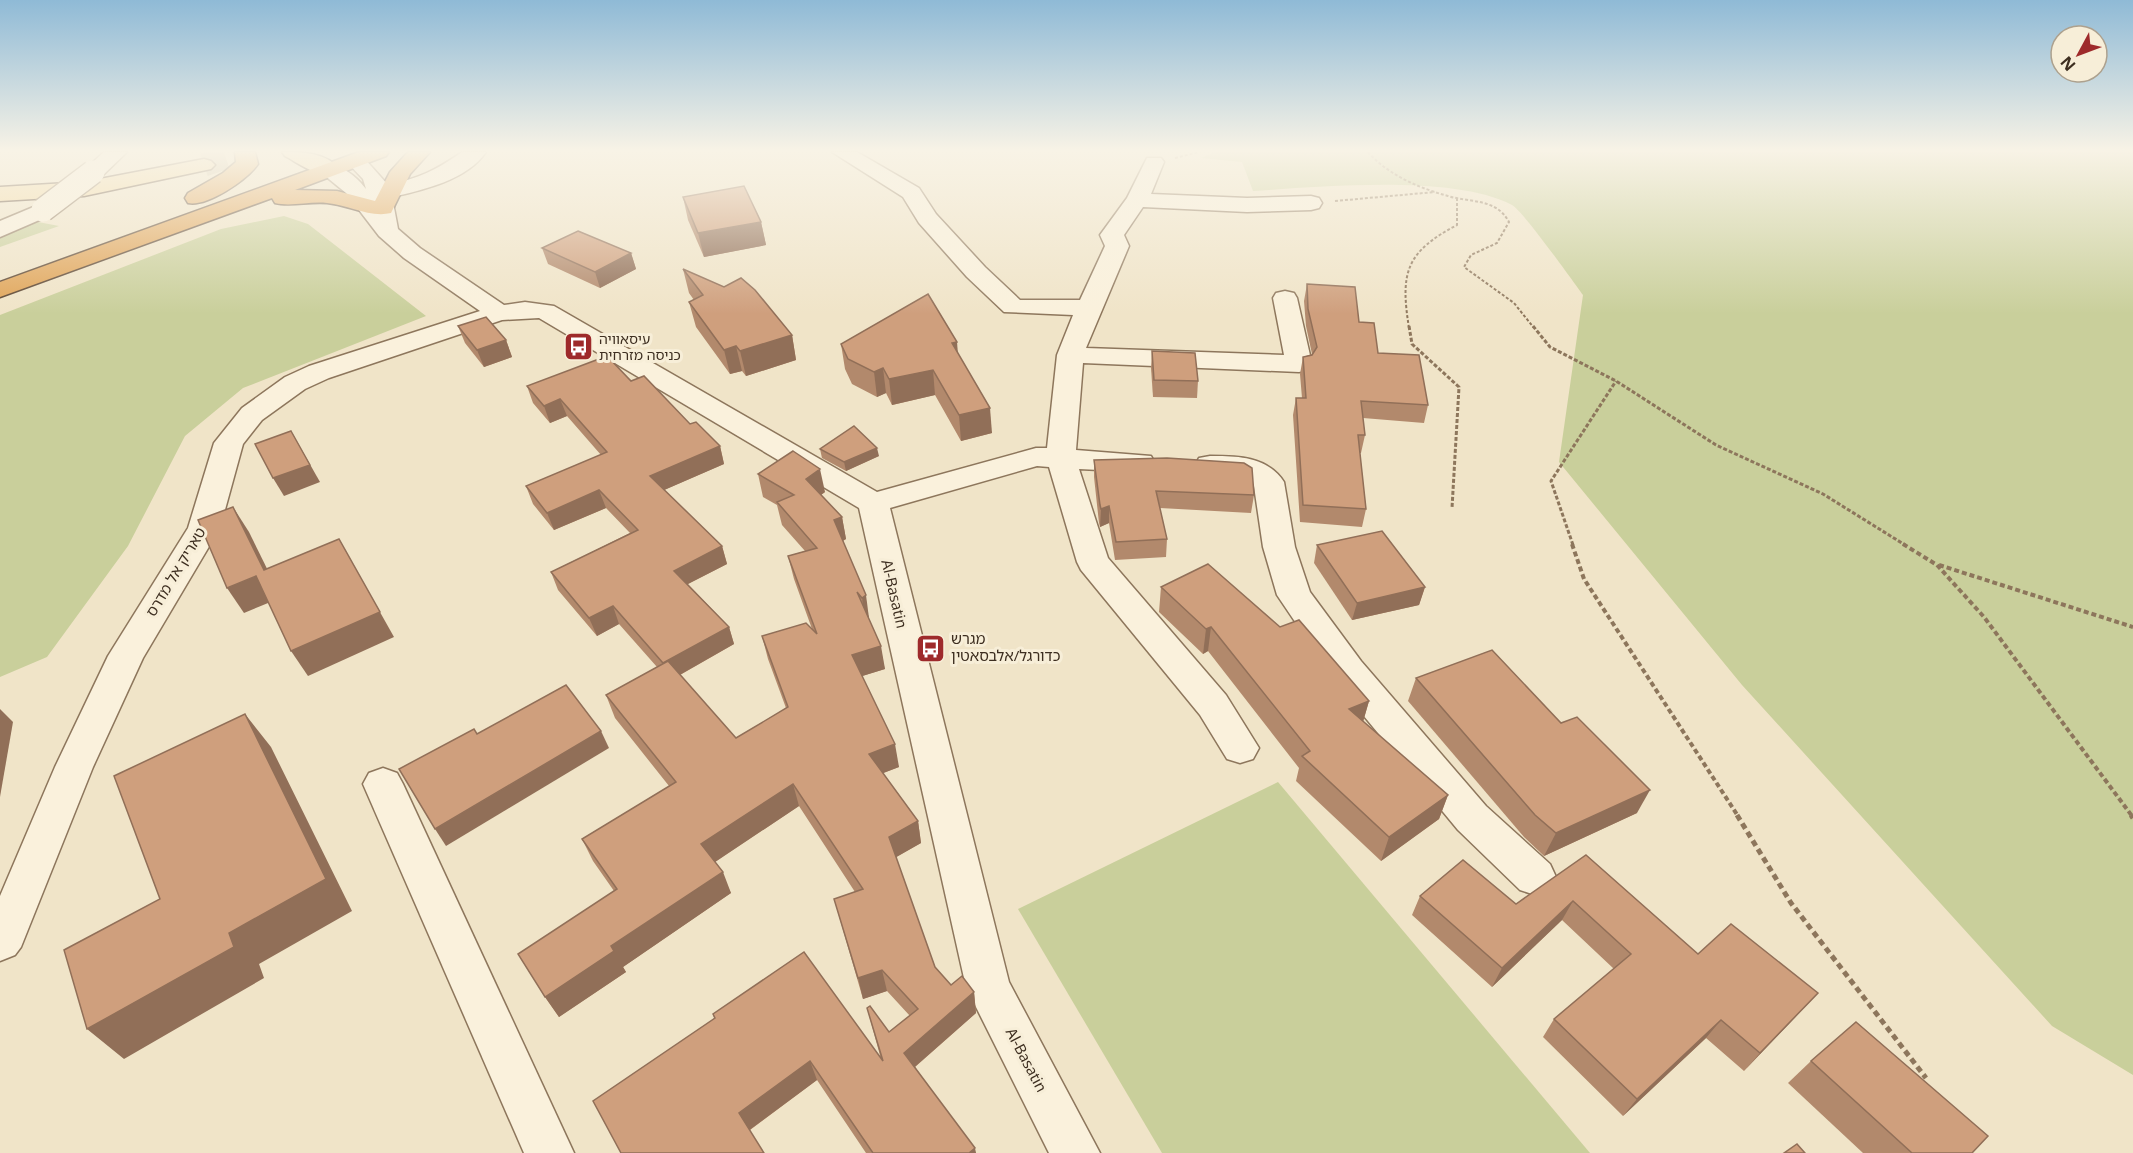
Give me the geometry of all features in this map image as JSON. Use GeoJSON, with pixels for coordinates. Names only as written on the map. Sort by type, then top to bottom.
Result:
{"type":"FeatureCollection","features":[{"type":"Feature","properties":{"kind":"highway"},"geometry":{"type":"LineString","coordinates":[[0,269],[174,206]]}},
{"type":"Feature","properties":{"kind":"highway"},"geometry":{"type":"LineString","coordinates":[[0,290],[226,206]]}},
{"type":"Feature","properties":{"kind":"highway"},"geometry":{"type":"LineString","coordinates":[[216,211],[244,206]]}},
{"type":"Feature","properties":{"kind":"street"},"geometry":{"type":"LineString","coordinates":[[0,230],[49,206]]}},
{"type":"Feature","properties":{"kind":"street"},"geometry":{"type":"LineString","coordinates":[[375,206],[412,253],[500,313],[525,310],[545,311],[873,503],[1035,457],[1245,466],[1269,482],[1279,548],[1294,595],[1348,671],[1472,818],[1535,877]]}},
{"type":"Feature","properties":{"kind":"street"},"geometry":{"type":"LineString","coordinates":[[919,206],[927,218],[976,272],[1013,307],[1089,308]]}},
{"type":"Feature","properties":{"kind":"street"},"geometry":{"type":"LineString","coordinates":[[1133,206],[1112,235],[1117,246],[1070,355],[1061,458],[1093,562],[1213,705],[1240,748]]}},
{"type":"Feature","properties":{"kind":"street"},"geometry":{"type":"LineString","coordinates":[[1070,355],[1299,364],[1285,298]]}},
{"type":"Feature","properties":{"kind":"street","name":"טאריק אל מדרס"},"geometry":{"type":"LineString","coordinates":[[0,941],[6,933],[74,767],[126,656],[204,528],[229,443],[246,421],[252,414],[295,383],[319,372],[500,313]]}},
{"type":"Feature","properties":{"kind":"street","name":"Al-Basatin"},"geometry":{"type":"LineString","coordinates":[[873,503],[988,987],[1075,1153]]}},
{"type":"Feature","properties":{"kind":"street"},"geometry":{"type":"LineString","coordinates":[[383,784],[549,1153]]}},
{"type":"Feature","properties":{"kind":"path"},"geometry":{"type":"LineString","coordinates":[[1452,508],[1459,387],[1412,344],[1404,276],[1411,259],[1430,237],[1457,225],[1457,206]]}},
{"type":"Feature","properties":{"kind":"path"},"geometry":{"type":"LineString","coordinates":[[1495,206],[1504,211],[1509,222],[1497,243],[1471,255],[1464,267],[1514,303],[1550,347],[1616,381],[1716,445],[1823,494],[1937,564],[2133,627]]}},
{"type":"Feature","properties":{"kind":"path"},"geometry":{"type":"LineString","coordinates":[[1616,381],[1551,481],[1584,579],[1694,745],[1791,903],[1926,1078]]}},
{"type":"Feature","properties":{"kind":"path"},"geometry":{"type":"LineString","coordinates":[[1937,564],[1984,617],[2133,818]]}},
{"type":"Feature","properties":{"kind":"green space"},"geometry":{"type":"Polygon","coordinates":[[[1513,206],[2133,206],[2133,1075],[2052,1026],[1742,685],[1559,462],[1583,295],[1513,206]]]}},
{"type":"Feature","properties":{"kind":"green space"},"geometry":{"type":"Polygon","coordinates":[[[284,216],[308,224],[426,316],[243,388],[185,436],[128,546],[47,657],[0,677],[0,315],[221,229],[284,216]]]}},
{"type":"Feature","properties":{"kind":"green space"},"geometry":{"type":"Polygon","coordinates":[[[38,222],[59,226],[0,247],[0,234],[38,222]]]}},
{"type":"Feature","properties":{"kind":"green space"},"geometry":{"type":"Polygon","coordinates":[[[1278,782],[1590,1153],[1162,1153],[1018,909],[1278,782]]]}},
{"type":"Feature","properties":{"kind":"building"},"geometry":{"type":"Polygon","coordinates":[[[687,206],[753,206],[761,222],[698,233],[687,206]]]}},
{"type":"Feature","properties":{"kind":"building"},"geometry":{"type":"Polygon","coordinates":[[[578,231],[631,253],[595,272],[542,248],[578,231]]]}},
{"type":"Feature","properties":{"kind":"building"},"geometry":{"type":"Polygon","coordinates":[[[683,269],[724,287],[741,278],[755,290],[792,335],[740,351],[736,346],[724,350],[689,302],[703,295],[683,269]]]}},
{"type":"Feature","properties":{"kind":"building"},"geometry":{"type":"Polygon","coordinates":[[[1307,284],[1355,287],[1359,322],[1374,323],[1378,353],[1419,355],[1428,405],[1361,401],[1365,435],[1358,435],[1366,509],[1303,505],[1296,398],[1306,398],[1303,357],[1312,355],[1317,347],[1308,309],[1307,284]]]}},
{"type":"Feature","properties":{"kind":"building"},"geometry":{"type":"Polygon","coordinates":[[[928,294],[957,342],[952,343],[990,408],[959,415],[933,370],[889,379],[883,368],[874,372],[848,359],[841,344],[928,294]]]}},
{"type":"Feature","properties":{"kind":"building"},"geometry":{"type":"Polygon","coordinates":[[[486,317],[506,340],[477,350],[458,326],[486,317]]]}},
{"type":"Feature","properties":{"kind":"building"},"geometry":{"type":"Polygon","coordinates":[[[1152,351],[1195,353],[1198,381],[1154,380],[1152,351]]]}},
{"type":"Feature","properties":{"kind":"building"},"geometry":{"type":"Polygon","coordinates":[[[607,356],[631,381],[644,376],[690,424],[696,422],[720,446],[650,476],[722,546],[674,571],[729,627],[663,663],[613,606],[589,618],[551,572],[638,530],[599,490],[547,513],[526,486],[607,452],[560,399],[544,406],[527,386],[607,356]]]}},
{"type":"Feature","properties":{"kind":"building"},"geometry":{"type":"Polygon","coordinates":[[[854,426],[877,448],[844,462],[820,449],[854,426]]]}},
{"type":"Feature","properties":{"kind":"building"},"geometry":{"type":"Polygon","coordinates":[[[291,431],[310,465],[273,478],[255,444],[291,431]]]}},
{"type":"Feature","properties":{"kind":"building"},"geometry":{"type":"Polygon","coordinates":[[[793,451],[820,469],[806,479],[842,517],[834,520],[866,595],[862,598],[857,592],[881,646],[852,655],[895,744],[869,754],[918,821],[889,837],[935,967],[951,985],[962,976],[974,992],[904,1053],[975,1148],[969,1153],[873,1153],[810,1061],[739,1113],[764,1153],[621,1153],[593,1101],[715,1018],[713,1014],[804,952],[883,1061],[867,1008],[870,1006],[889,1032],[918,1009],[882,970],[858,978],[834,899],[863,889],[793,784],[701,844],[723,872],[611,946],[614,951],[545,997],[518,954],[617,889],[582,839],[676,782],[606,695],[668,661],[736,738],[788,707],[762,636],[806,623],[817,634],[788,556],[817,548],[777,502],[794,495],[758,474],[793,451]]]}},
{"type":"Feature","properties":{"kind":"building"},"geometry":{"type":"Polygon","coordinates":[[[1167,458],[1244,463],[1252,468],[1254,495],[1156,491],[1167,539],[1116,542],[1109,506],[1101,509],[1094,460],[1167,458]]]}},
{"type":"Feature","properties":{"kind":"building"},"geometry":{"type":"Polygon","coordinates":[[[233,507],[264,570],[339,539],[380,612],[291,651],[256,576],[227,588],[198,520],[233,507]]]}},
{"type":"Feature","properties":{"kind":"building"},"geometry":{"type":"Polygon","coordinates":[[[1382,531],[1425,587],[1357,603],[1317,545],[1382,531]]]}},
{"type":"Feature","properties":{"kind":"building"},"geometry":{"type":"Polygon","coordinates":[[[1208,564],[1280,627],[1299,620],[1369,701],[1349,709],[1448,795],[1389,837],[1302,756],[1310,751],[1211,627],[1206,629],[1161,587],[1208,564]]]}},
{"type":"Feature","properties":{"kind":"building"},"geometry":{"type":"Polygon","coordinates":[[[1492,650],[1561,723],[1577,717],[1650,790],[1556,833],[1535,815],[1416,678],[1492,650]]]}},
{"type":"Feature","properties":{"kind":"building"},"geometry":{"type":"Polygon","coordinates":[[[566,685],[601,731],[435,829],[399,769],[474,729],[477,734],[566,685]]]}},
{"type":"Feature","properties":{"kind":"building"},"geometry":{"type":"Polygon","coordinates":[[[245,714],[326,879],[229,933],[234,947],[87,1029],[64,950],[160,899],[114,776],[245,714]]]}},
{"type":"Feature","properties":{"kind":"building"},"geometry":{"type":"Polygon","coordinates":[[[1586,855],[1698,954],[1731,924],[1818,993],[1760,1053],[1721,1020],[1637,1099],[1554,1019],[1631,954],[1573,901],[1502,968],[1420,896],[1463,860],[1516,904],[1586,855]]]}},
{"type":"Feature","properties":{"kind":"building"},"geometry":{"type":"Polygon","coordinates":[[[1856,1022],[1988,1136],[1972,1153],[1912,1153],[1811,1061],[1856,1022]]]}},
{"type":"Feature","properties":{"kind":"building"},"geometry":{"type":"Polygon","coordinates":[[[1797,1144],[1805,1153],[1784,1153],[1797,1144]]]}},
{"type":"Feature","properties":{"kind":"place","name":"עיסאוויה כניסה מזרחית"},"geometry":{"type":"Point","coordinates":[578,347]}},
{"type":"Feature","properties":{"kind":"place","name":"מגרש כדורגל/אלבסאטין"},"geometry":{"type":"Point","coordinates":[930,648]}}]}
